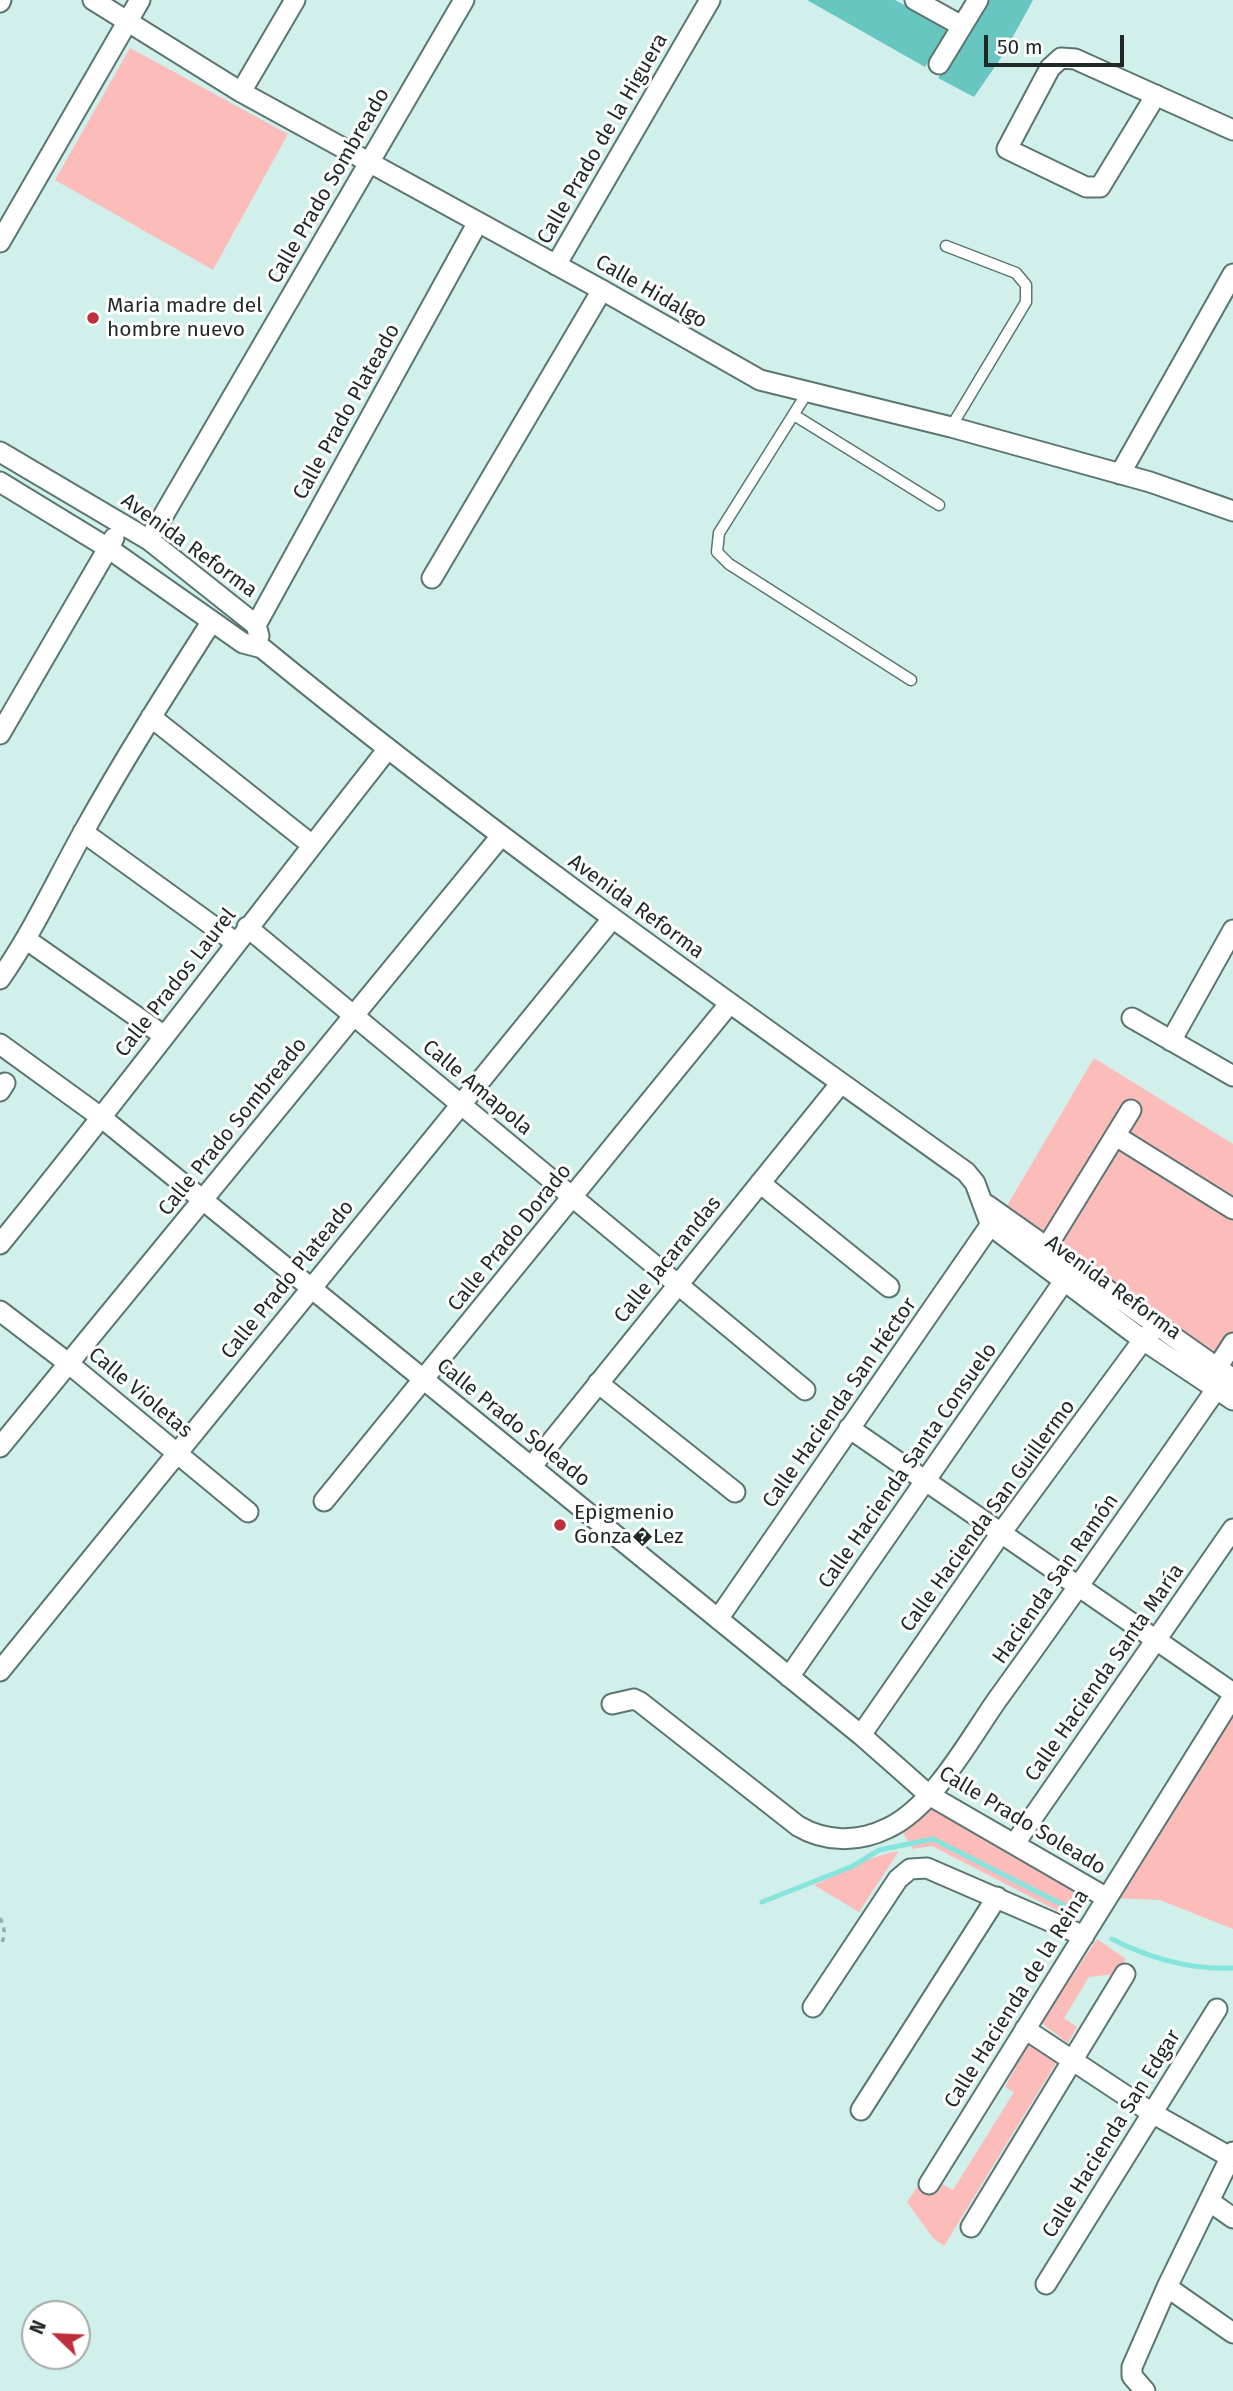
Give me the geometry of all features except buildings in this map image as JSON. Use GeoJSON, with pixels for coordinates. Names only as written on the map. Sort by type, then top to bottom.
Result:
{"type":"FeatureCollection","features":[{"type":"Feature","properties":{"kind":"street","name":"Calle Hidalgo"},"geometry":{"type":"LineString","coordinates":[[93,0],[241,92],[760,380],[951,427],[1120,474],[1233,511]]}},
{"type":"Feature","properties":{"kind":"street"},"geometry":{"type":"LineString","coordinates":[[0,242],[140,0]]}},
{"type":"Feature","properties":{"kind":"street"},"geometry":{"type":"LineString","coordinates":[[241,92],[295,0]]}},
{"type":"Feature","properties":{"kind":"street","name":"Calle Prado Sombreado"},"geometry":{"type":"LineString","coordinates":[[149,540],[464,0]]}},
{"type":"Feature","properties":{"kind":"street","name":"Calle Prado de la Higuera"},"geometry":{"type":"LineString","coordinates":[[556,265],[710,0]]}},
{"type":"Feature","properties":{"kind":"street"},"geometry":{"type":"LineString","coordinates":[[915,0],[962,26]]}},
{"type":"Feature","properties":{"kind":"street"},"geometry":{"type":"LineString","coordinates":[[939,64],[978,0]]}},
{"type":"Feature","properties":{"kind":"street"},"geometry":{"type":"LineString","coordinates":[[1156,95],[1100,187],[1086,187],[1007,149],[1050,68],[1061,58],[1075,59],[1156,95],[1233,130]]}},
{"type":"Feature","properties":{"kind":"street","name":"Calle Prado Plateado"},"geometry":{"type":"LineString","coordinates":[[256,625],[478,222]]}},
{"type":"Feature","properties":{"kind":"street"},"geometry":{"type":"LineString","coordinates":[[1120,474],[1233,274]]}},
{"type":"Feature","properties":{"kind":"street"},"geometry":{"type":"LineString","coordinates":[[432,578],[602,290]]}},
{"type":"Feature","properties":{"kind":"street","name":"Avenida Reforma"},"geometry":{"type":"LineString","coordinates":[[0,452],[149,540],[256,625],[262,648]]}},
{"type":"Feature","properties":{"kind":"street"},"geometry":{"type":"LineString","coordinates":[[3,489],[19,463]]}},
{"type":"Feature","properties":{"kind":"street","name":"Avenida Reforma"},"geometry":{"type":"LineString","coordinates":[[3,489],[108,548],[243,643],[262,648],[387,750],[612,919],[966,1172],[975,1183],[980,1201],[995,1219],[1150,1333]]}},
{"type":"Feature","properties":{"kind":"street"},"geometry":{"type":"LineString","coordinates":[[0,734],[123,523]]}},
{"type":"Feature","properties":{"kind":"street"},"geometry":{"type":"LineString","coordinates":[[0,979],[27,940],[83,832],[151,717],[212,621]]}},
{"type":"Feature","properties":{"kind":"street"},"geometry":{"type":"LineString","coordinates":[[151,717],[312,845]]}},
{"type":"Feature","properties":{"kind":"street","name":"Calle Prados Laurel"},"geometry":{"type":"LineString","coordinates":[[0,1244],[102,1118],[234,942],[387,750]]}},
{"type":"Feature","properties":{"kind":"street"},"geometry":{"type":"LineString","coordinates":[[83,832],[234,942]]}},
{"type":"Feature","properties":{"kind":"street","name":"Calle Prado Sombreado"},"geometry":{"type":"LineString","coordinates":[[0,1447],[501,836]]}},
{"type":"Feature","properties":{"kind":"street","name":"Calle Prado Plateado"},"geometry":{"type":"LineString","coordinates":[[3,1660],[177,1453],[612,919]]}},
{"type":"Feature","properties":{"kind":"street","name":"Calle Amapola"},"geometry":{"type":"LineString","coordinates":[[247,927],[805,1390]]}},
{"type":"Feature","properties":{"kind":"street"},"geometry":{"type":"LineString","coordinates":[[27,940],[163,1035]]}},
{"type":"Feature","properties":{"kind":"street"},"geometry":{"type":"LineString","coordinates":[[1171,1041],[1230,942]]}},
{"type":"Feature","properties":{"kind":"street","name":"Calle Prado Dorado"},"geometry":{"type":"LineString","coordinates":[[324,1501],[730,1003]]}},
{"type":"Feature","properties":{"kind":"street"},"geometry":{"type":"LineString","coordinates":[[1132,1018],[1233,1076]]}},
{"type":"Feature","properties":{"kind":"street","name":"Calle Prado Soleado"},"geometry":{"type":"LineString","coordinates":[[0,1044],[102,1118],[861,1735],[929,1795],[1107,1898]]}},
{"type":"Feature","properties":{"kind":"street","name":"Calle Jacarandas"},"geometry":{"type":"LineString","coordinates":[[531,1467],[841,1083]]}},
{"type":"Feature","properties":{"kind":"street"},"geometry":{"type":"LineString","coordinates":[[1042,1254],[1131,1110]]}},
{"type":"Feature","properties":{"kind":"street"},"geometry":{"type":"LineString","coordinates":[[1116,1136],[1233,1209]]}},
{"type":"Feature","properties":{"kind":"street"},"geometry":{"type":"LineString","coordinates":[[760,1183],[889,1287]]}},
{"type":"Feature","properties":{"kind":"street","name":"Calle Hacienda San Héctor"},"geometry":{"type":"LineString","coordinates":[[718,1619],[995,1219]]}},
{"type":"Feature","properties":{"kind":"street","name":"Avenida Reforma"},"geometry":{"type":"LineString","coordinates":[[1042,1254],[1065,1281],[1222,1379],[1233,1400]]}},
{"type":"Feature","properties":{"kind":"street","name":"Calle Hacienda Santa Consuelo"},"geometry":{"type":"LineString","coordinates":[[789,1677],[1065,1281]]}},
{"type":"Feature","properties":{"kind":"street","name":"Calle Violetas"},"geometry":{"type":"LineString","coordinates":[[0,1311],[68,1363],[248,1512]]}},
{"type":"Feature","properties":{"kind":"street","name":"Calle Hacienda San Guillermo"},"geometry":{"type":"LineString","coordinates":[[861,1735],[1001,1533],[1150,1333]]}},
{"type":"Feature","properties":{"kind":"street","name":"Hacienda San Ramón"},"geometry":{"type":"LineString","coordinates":[[612,1704],[634,1699],[640,1702],[817,1837],[866,1837],[890,1828],[929,1795],[1079,1587],[1222,1379],[1233,1343]]}},
{"type":"Feature","properties":{"kind":"street"},"geometry":{"type":"LineString","coordinates":[[598,1384],[735,1492]]}},
{"type":"Feature","properties":{"kind":"street"},"geometry":{"type":"LineString","coordinates":[[849,1428],[1233,1695]]}},
{"type":"Feature","properties":{"kind":"street","name":"Calle Hacienda Santa María"},"geometry":{"type":"LineString","coordinates":[[1015,1843],[1233,1529]]}},
{"type":"Feature","properties":{"kind":"street","name":"Calle Hacienda de la Reina"},"geometry":{"type":"LineString","coordinates":[[929,2184],[1233,1695]]}},
{"type":"Feature","properties":{"kind":"street"},"geometry":{"type":"LineString","coordinates":[[813,2007],[898,1879],[910,1868],[927,1868],[1084,1936]]}},
{"type":"Feature","properties":{"kind":"street"},"geometry":{"type":"LineString","coordinates":[[861,2110],[997,1897]]}},
{"type":"Feature","properties":{"kind":"street"},"geometry":{"type":"LineString","coordinates":[[971,2227],[1125,1974]]}},
{"type":"Feature","properties":{"kind":"street","name":"Calle Hacienda San Edgar"},"geometry":{"type":"LineString","coordinates":[[1046,2284],[1217,2009]]}},
{"type":"Feature","properties":{"kind":"street"},"geometry":{"type":"LineString","coordinates":[[1026,2029],[1152,2113],[1232,2155],[1167,2287],[1132,2367],[1132,2376],[1145,2391]]}},
{"type":"Feature","properties":{"kind":"street"},"geometry":{"type":"LineString","coordinates":[[1209,2201],[1233,2218]]}},
{"type":"Feature","properties":{"kind":"street"},"geometry":{"type":"LineString","coordinates":[[1167,2287],[1233,2333]]}},
{"type":"Feature","properties":{"kind":"lane"},"geometry":{"type":"LineString","coordinates":[[946,246],[1016,273],[1026,285],[1026,302],[951,427]]}},
{"type":"Feature","properties":{"kind":"lane"},"geometry":{"type":"LineString","coordinates":[[807,393],[719,533],[717,552],[729,564],[911,680]]}},
{"type":"Feature","properties":{"kind":"lane"},"geometry":{"type":"LineString","coordinates":[[794,415],[939,505]]}},
{"type":"Feature","properties":{"kind":"path"},"geometry":{"type":"LineString","coordinates":[[0,1918],[4,1927],[4,1940],[0,1946]]}},
{"type":"Feature","properties":{"kind":"shaded area"},"geometry":{"type":"Polygon","coordinates":[[[130,48],[288,134],[213,270],[55,180],[130,48]]]}},
{"type":"Feature","properties":{"kind":"shaded area"},"geometry":{"type":"Polygon","coordinates":[[[1094,1058],[1233,1144],[1233,1384],[998,1221],[1094,1058]]]}},
{"type":"Feature","properties":{"kind":"shaded area"},"geometry":{"type":"Polygon","coordinates":[[[1233,1696],[1233,1929],[1160,1900],[1107,1898],[1233,1696]]]}},
{"type":"Feature","properties":{"kind":"shaded area"},"geometry":{"type":"Polygon","coordinates":[[[931,1809],[1075,1889],[1078,1900],[1076,1909],[1070,1915],[1060,1912],[932,1846],[913,1849],[903,1833],[931,1809]]]}},
{"type":"Feature","properties":{"kind":"shaded area"},"geometry":{"type":"Polygon","coordinates":[[[899,1851],[859,1912],[814,1885],[866,1861],[899,1851]]]}},
{"type":"Feature","properties":{"kind":"shaded area"},"geometry":{"type":"Polygon","coordinates":[[[1097,1939],[1126,1959],[1116,1974],[1089,1977],[1064,2018],[1077,2027],[1068,2043],[1041,2023],[1097,1939]]]}},
{"type":"Feature","properties":{"kind":"shaded area"},"geometry":{"type":"Polygon","coordinates":[[[1028,2044],[1056,2063],[944,2246],[933,2238],[907,2202],[919,2184],[933,2194],[940,2183],[953,2190],[1014,2092],[1005,2087],[1028,2044]]]}},
{"type":"Feature","properties":{"kind":"waterway"},"geometry":{"type":"LineString","coordinates":[[762,1902],[853,1866],[879,1850],[933,1839],[1073,1910]]}},
{"type":"Feature","properties":{"kind":"waterway"},"geometry":{"type":"LineString","coordinates":[[1112,1939],[1140,1952],[1186,1965],[1233,1968]]}},
{"type":"Feature","properties":{"kind":"place","name":"Maria madre del hombre nuevo"},"geometry":{"type":"Point","coordinates":[93,318]}},
{"type":"Feature","properties":{"kind":"place","name":"Epigmenio Gonza�Lez"},"geometry":{"type":"Point","coordinates":[560,1525]}}]}
